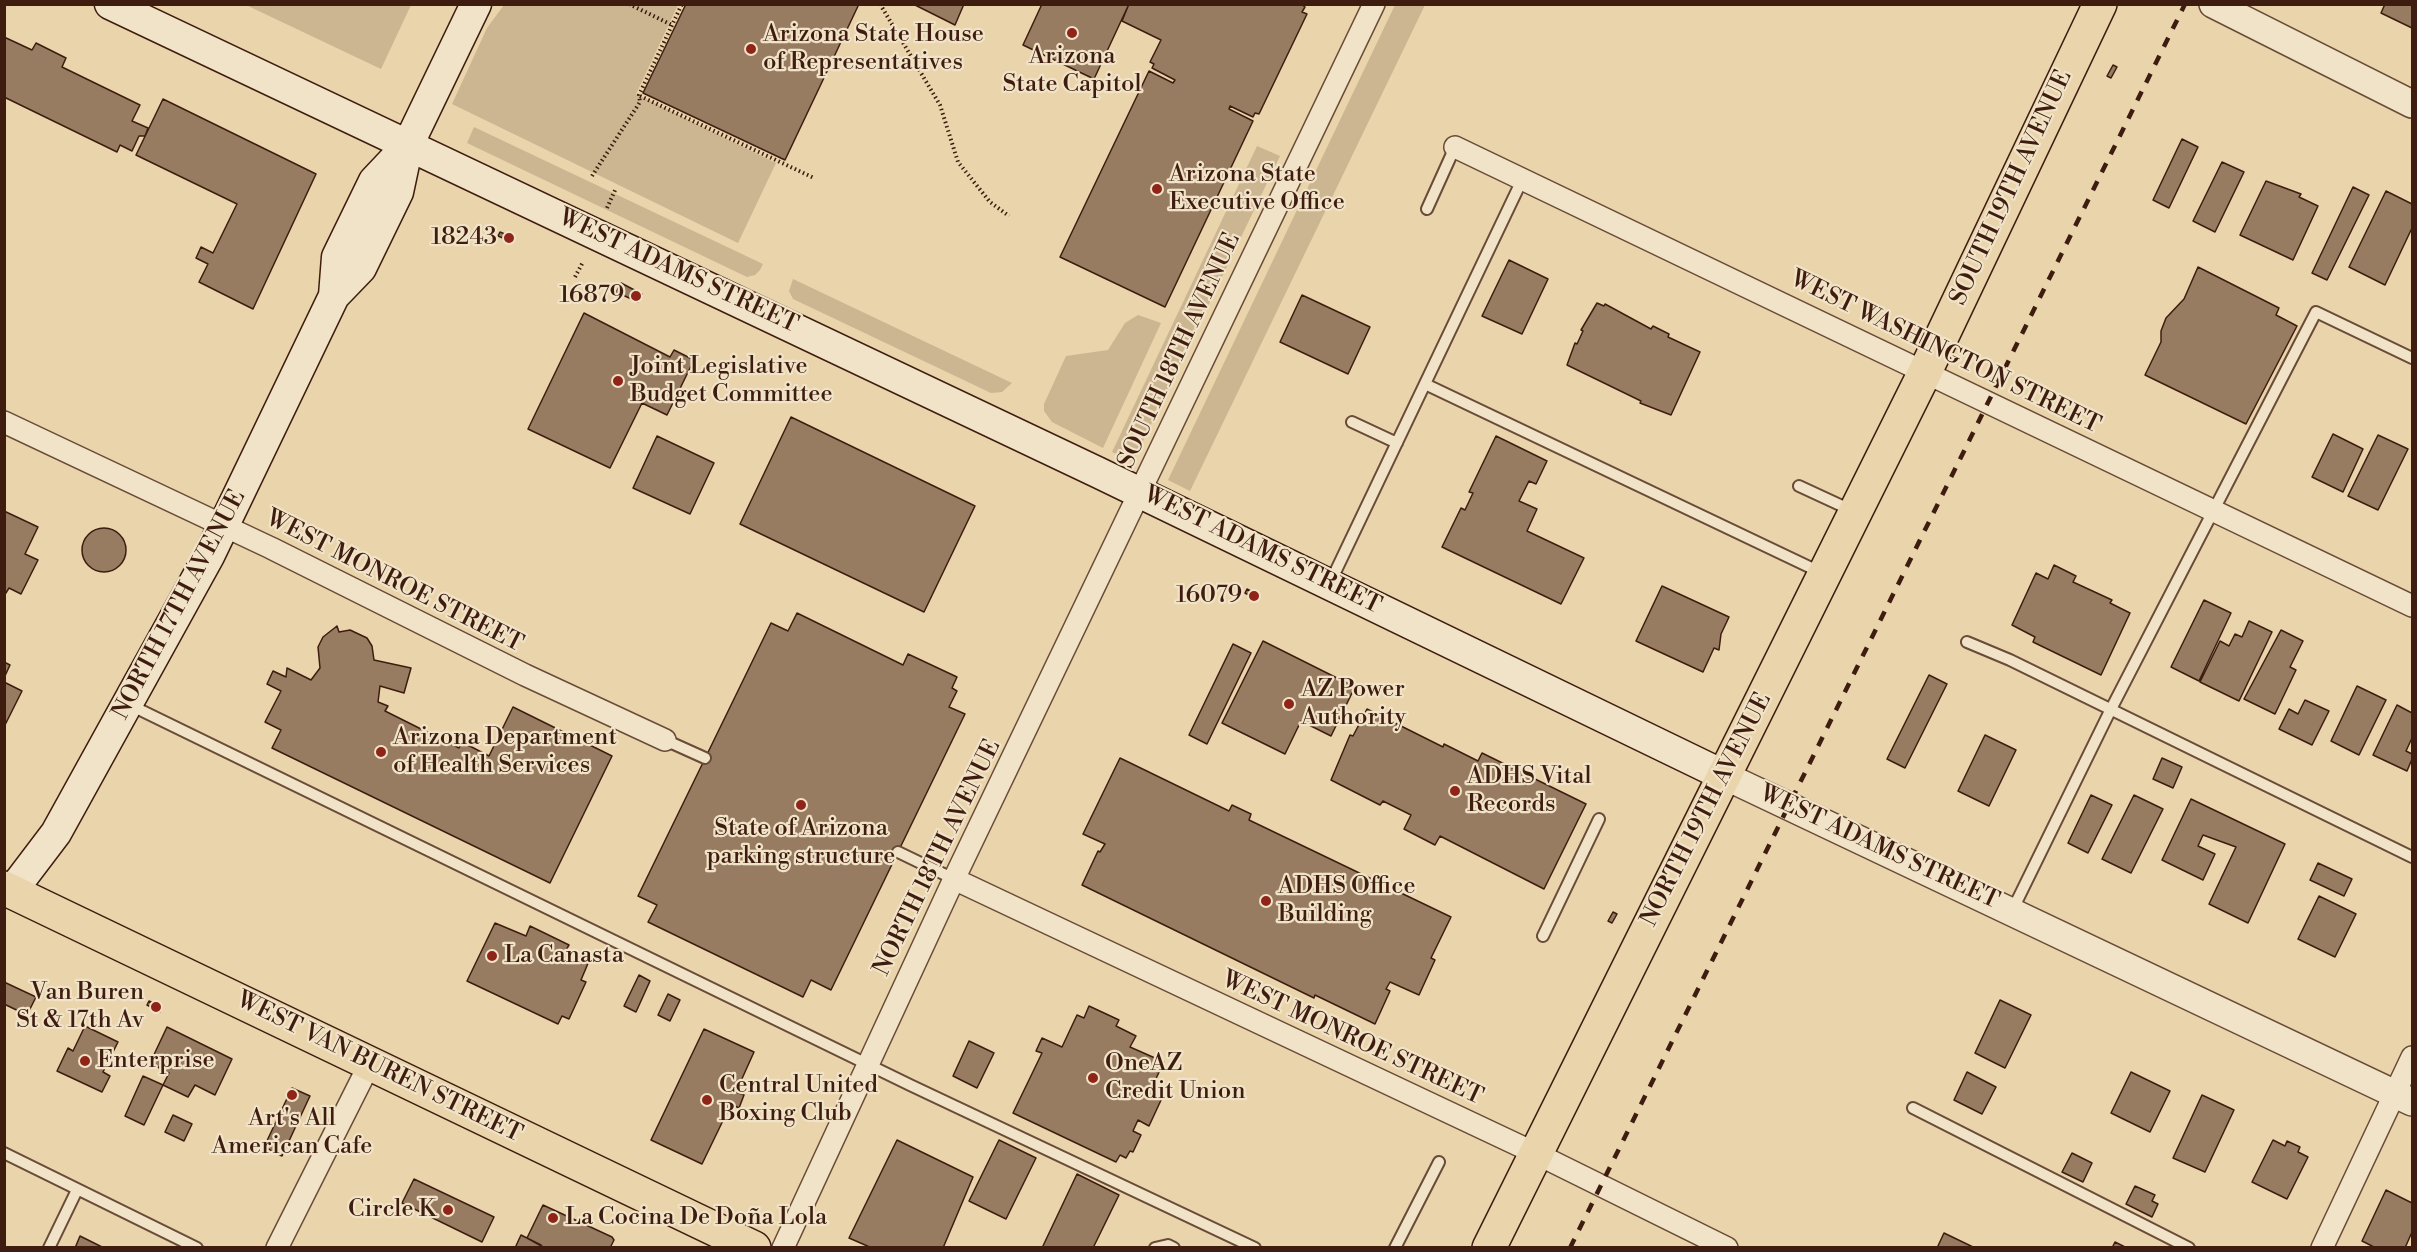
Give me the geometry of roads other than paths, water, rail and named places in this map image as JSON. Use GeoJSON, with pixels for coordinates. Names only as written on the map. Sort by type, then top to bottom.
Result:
{"type":"FeatureCollection","features":[{"type":"Feature","properties":{"kind":"main road","name":"WEST ADAMS STREET"},"geometry":{"type":"LineString","coordinates":[[110,4],[1141,493],[1725,776]]}},
{"type":"Feature","properties":{"kind":"main road","name":"NORTH 17TH AVENUE"},"geometry":{"type":"LineString","coordinates":[[7,894],[56,833],[225,526],[334,296],[337,257],[374,181],[408,145],[476,4]]}},
{"type":"Feature","properties":{"kind":"main road","name":"SOUTH 19TH AVENUE"},"geometry":{"type":"LineString","coordinates":[[1926,372],[2100,4]]}},
{"type":"Feature","properties":{"kind":"main road","name":"NORTH 19TH AVENUE"},"geometry":{"type":"LineString","coordinates":[[1489,1248],[1926,372]]}},
{"type":"Feature","properties":{"kind":"main road","name":"WEST VAN BUREN STREET"},"geometry":{"type":"LineString","coordinates":[[7,894],[751,1247]]}},
{"type":"Feature","properties":{"kind":"street","name":"SOUTH 18TH AVENUE"},"geometry":{"type":"LineString","coordinates":[[1141,493],[1374,4]]}},
{"type":"Feature","properties":{"kind":"street"},"geometry":{"type":"LineString","coordinates":[[2213,4],[2412,104]]}},
{"type":"Feature","properties":{"kind":"street","name":"WEST WASHINGTON STREET"},"geometry":{"type":"LineString","coordinates":[[1455,147],[2412,606]]}},
{"type":"Feature","properties":{"kind":"street","name":"WEST MONROE STREET"},"geometry":{"type":"LineString","coordinates":[[4,422],[225,526],[525,675],[664,740]]}},
{"type":"Feature","properties":{"kind":"street","name":"NORTH 18TH AVENUE"},"geometry":{"type":"LineString","coordinates":[[783,1248],[954,879],[1141,493]]}},
{"type":"Feature","properties":{"kind":"street","name":"WEST ADAMS STREET"},"geometry":{"type":"LineString","coordinates":[[1725,776],[2404,1098]]}},
{"type":"Feature","properties":{"kind":"street","name":"WEST MONROE STREET"},"geometry":{"type":"LineString","coordinates":[[954,879],[1537,1154],[1700,1241],[1727,1248]]}},
{"type":"Feature","properties":{"kind":"street"},"geometry":{"type":"LineString","coordinates":[[2322,1248],[2404,1098],[2412,1057]]}},
{"type":"Feature","properties":{"kind":"street"},"geometry":{"type":"LineString","coordinates":[[277,1248],[369,1065]]}},
{"type":"Feature","properties":{"kind":"lane"},"geometry":{"type":"LineString","coordinates":[[1427,209],[1455,147]]}},
{"type":"Feature","properties":{"kind":"lane"},"geometry":{"type":"LineString","coordinates":[[1329,583],[1522,178]]}},
{"type":"Feature","properties":{"kind":"lane"},"geometry":{"type":"LineString","coordinates":[[2012,911],[2110,711],[2215,512],[2316,312],[2412,358]]}},
{"type":"Feature","properties":{"kind":"lane"},"geometry":{"type":"LineString","coordinates":[[1425,384],[1825,575]]}},
{"type":"Feature","properties":{"kind":"lane"},"geometry":{"type":"LineString","coordinates":[[1352,422],[1397,443]]}},
{"type":"Feature","properties":{"kind":"lane"},"geometry":{"type":"LineString","coordinates":[[1799,486],[1856,513]]}},
{"type":"Feature","properties":{"kind":"lane"},"geometry":{"type":"LineString","coordinates":[[1967,642],[2010,660],[2412,857]]}},
{"type":"Feature","properties":{"kind":"lane"},"geometry":{"type":"LineString","coordinates":[[128,704],[868,1064],[1255,1248]]}},
{"type":"Feature","properties":{"kind":"lane"},"geometry":{"type":"LineString","coordinates":[[664,740],[705,758]]}},
{"type":"Feature","properties":{"kind":"lane"},"geometry":{"type":"LineString","coordinates":[[1543,936],[1599,819]]}},
{"type":"Feature","properties":{"kind":"lane"},"geometry":{"type":"LineString","coordinates":[[898,852],[954,879]]}},
{"type":"Feature","properties":{"kind":"lane"},"geometry":{"type":"LineString","coordinates":[[1913,1108],[2189,1248]]}},
{"type":"Feature","properties":{"kind":"lane"},"geometry":{"type":"LineString","coordinates":[[4,1153],[197,1248]]}},
{"type":"Feature","properties":{"kind":"lane"},"geometry":{"type":"LineString","coordinates":[[1395,1248],[1439,1162]]}},
{"type":"Feature","properties":{"kind":"lane"},"geometry":{"type":"LineString","coordinates":[[49,1248],[77,1190]]}},
{"type":"Feature","properties":{"kind":"lane"},"geometry":{"type":"LineString","coordinates":[[1155,1248],[1167,1245],[1174,1248]]}},
{"type":"Feature","properties":{"kind":"railway"},"geometry":{"type":"LineString","coordinates":[[1570,1248],[2185,4]]}},
{"type":"Feature","properties":{"kind":"place","name":"Arizona State Capitol"},"geometry":{"type":"Point","coordinates":[1072,33]}},
{"type":"Feature","properties":{"kind":"place","name":"Arizona State House of Representatives"},"geometry":{"type":"Point","coordinates":[751,49]}},
{"type":"Feature","properties":{"kind":"place","name":"Arizona State Executive Office"},"geometry":{"type":"Point","coordinates":[1157,189]}},
{"type":"Feature","properties":{"kind":"place","name":"18243"},"geometry":{"type":"Point","coordinates":[509,238]}},
{"type":"Feature","properties":{"kind":"place","name":"16879"},"geometry":{"type":"Point","coordinates":[636,296]}},
{"type":"Feature","properties":{"kind":"place","name":"Joint Legislative Budget Committee"},"geometry":{"type":"Point","coordinates":[618,381]}},
{"type":"Feature","properties":{"kind":"place","name":"16079"},"geometry":{"type":"Point","coordinates":[1254,596]}},
{"type":"Feature","properties":{"kind":"place","name":"AZ Power Authority"},"geometry":{"type":"Point","coordinates":[1289,704]}},
{"type":"Feature","properties":{"kind":"place","name":"Arizona Department of Health Services"},"geometry":{"type":"Point","coordinates":[381,752]}},
{"type":"Feature","properties":{"kind":"place","name":"ADHS Vital Records"},"geometry":{"type":"Point","coordinates":[1455,791]}},
{"type":"Feature","properties":{"kind":"place","name":"State of Arizona parking structure"},"geometry":{"type":"Point","coordinates":[801,805]}},
{"type":"Feature","properties":{"kind":"place","name":"ADHS Office Building"},"geometry":{"type":"Point","coordinates":[1266,901]}},
{"type":"Feature","properties":{"kind":"place","name":"La Canasta"},"geometry":{"type":"Point","coordinates":[492,956]}},
{"type":"Feature","properties":{"kind":"place","name":"Van Buren St & 17th Av"},"geometry":{"type":"Point","coordinates":[156,1007]}},
{"type":"Feature","properties":{"kind":"place","name":"Enterprise"},"geometry":{"type":"Point","coordinates":[85,1061]}},
{"type":"Feature","properties":{"kind":"place","name":"OneAZ Credit Union"},"geometry":{"type":"Point","coordinates":[1093,1078]}},
{"type":"Feature","properties":{"kind":"place","name":"Art's All American Cafe"},"geometry":{"type":"Point","coordinates":[292,1095]}},
{"type":"Feature","properties":{"kind":"place","name":"Central United Boxing Club"},"geometry":{"type":"Point","coordinates":[707,1100]}},
{"type":"Feature","properties":{"kind":"place","name":"Circle K"},"geometry":{"type":"Point","coordinates":[448,1210]}},
{"type":"Feature","properties":{"kind":"place","name":"La Cocina De Doña Lola"},"geometry":{"type":"Point","coordinates":[553,1218]}}]}
